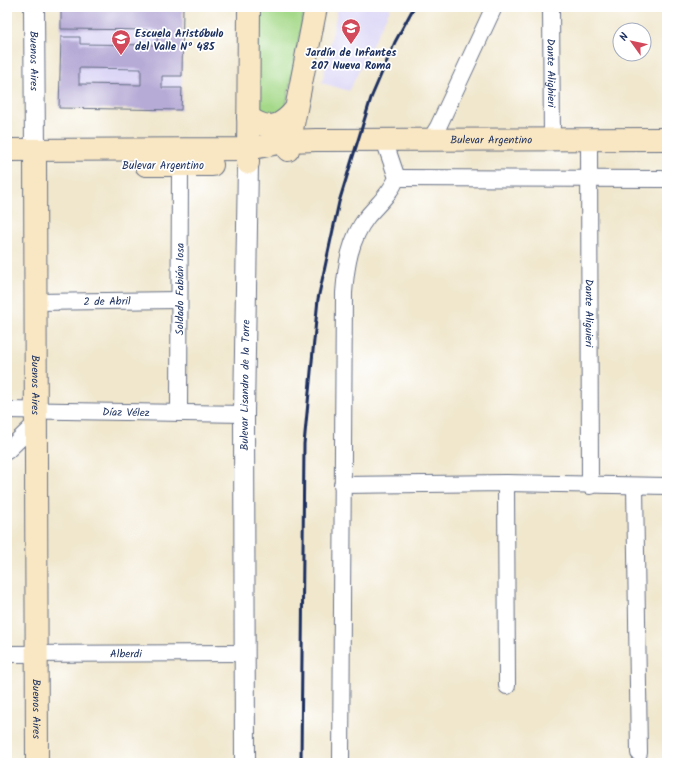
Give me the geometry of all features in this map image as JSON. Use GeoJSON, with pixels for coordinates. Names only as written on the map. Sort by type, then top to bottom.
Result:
{"type":"FeatureCollection","features":[{"type":"Feature","properties":{"kind":"main road","name":"Bulevar Lisandro de la Torre"},"geometry":{"type":"LineString","coordinates":[[248,157],[249,7]]}},
{"type":"Feature","properties":{"kind":"main road"},"geometry":{"type":"LineString","coordinates":[[288,146],[316,7]]}},
{"type":"Feature","properties":{"kind":"main road"},"geometry":{"type":"LineString","coordinates":[[248,117],[258,124],[270,126],[285,122],[295,110]]}},
{"type":"Feature","properties":{"kind":"main road","name":"Bulevar Argentino"},"geometry":{"type":"LineString","coordinates":[[7,150],[35,157],[180,165],[248,157],[316,140],[667,139]]}},
{"type":"Feature","properties":{"kind":"main road","name":"Bulevar Argentino"},"geometry":{"type":"LineString","coordinates":[[7,165],[35,157],[248,157]]}},
{"type":"Feature","properties":{"kind":"main road","name":"Buenos Aires"},"geometry":{"type":"LineString","coordinates":[[35,157],[37,763]]}},
{"type":"Feature","properties":{"kind":"street","name":"Buenos Aires"},"geometry":{"type":"LineString","coordinates":[[34,7],[35,157]]}},
{"type":"Feature","properties":{"kind":"street"},"geometry":{"type":"LineString","coordinates":[[430,140],[438,128],[494,7]]}},
{"type":"Feature","properties":{"kind":"street","name":"Dante Alighieri"},"geometry":{"type":"LineString","coordinates":[[551,7],[552,139]]}},
{"type":"Feature","properties":{"kind":"street"},"geometry":{"type":"LineString","coordinates":[[341,763],[344,293],[347,265],[357,234],[367,218],[391,191],[397,178],[384,140]]}},
{"type":"Feature","properties":{"kind":"street","name":"Dante Aliguieri"},"geometry":{"type":"LineString","coordinates":[[589,140],[590,486]]}},
{"type":"Feature","properties":{"kind":"street","name":"Bulevar Lisandro de la Torre"},"geometry":{"type":"LineString","coordinates":[[245,763],[244,414],[248,157]]}},
{"type":"Feature","properties":{"kind":"street","name":"Soldado Fabián Iosa"},"geometry":{"type":"LineString","coordinates":[[179,413],[178,300],[180,165]]}},
{"type":"Feature","properties":{"kind":"street"},"geometry":{"type":"LineString","coordinates":[[397,178],[667,180]]}},
{"type":"Feature","properties":{"kind":"street","name":"2 de Abril"},"geometry":{"type":"LineString","coordinates":[[36,302],[178,300]]}},
{"type":"Feature","properties":{"kind":"street","name":"Díaz Vélez"},"geometry":{"type":"LineString","coordinates":[[7,410],[36,417],[179,413],[244,414]]}},
{"type":"Feature","properties":{"kind":"street"},"geometry":{"type":"LineString","coordinates":[[7,451],[36,417]]}},
{"type":"Feature","properties":{"kind":"street"},"geometry":{"type":"LineString","coordinates":[[342,485],[506,483],[590,486],[667,486]]}},
{"type":"Feature","properties":{"kind":"street"},"geometry":{"type":"LineString","coordinates":[[506,483],[507,686]]}},
{"type":"Feature","properties":{"kind":"street"},"geometry":{"type":"LineString","coordinates":[[635,486],[639,753]]}},
{"type":"Feature","properties":{"kind":"street","name":"Alberdi"},"geometry":{"type":"LineString","coordinates":[[7,654],[245,652]]}},
{"type":"Feature","properties":{"kind":"shaded area","name":"Escuela Aristóbulo del Valle Nº 485"},"geometry":{"type":"Polygon","coordinates":[[[61,7],[183,7],[181,110],[59,108],[61,7]]]}},
{"type":"Feature","properties":{"kind":"shaded area","name":"Jardín de Infantes 207 Nueva Roma"},"geometry":{"type":"Polygon","coordinates":[[[338,7],[391,7],[349,91],[322,83],[338,7]]]}},
{"type":"Feature","properties":{"kind":"green space"},"geometry":{"type":"Polygon","coordinates":[[[257,7],[305,7],[285,112],[270,121],[257,117],[257,7]]]}},
{"type":"Feature","properties":{"kind":"building","name":"Escuela Aristóbulo del Valle Nº 485"},"geometry":{"type":"Polygon","coordinates":[[[61,7],[183,7],[182,76],[162,76],[162,88],[182,88],[181,110],[59,108],[61,37],[80,37],[80,44],[157,45],[158,30],[61,29],[61,7]],[[79,68],[79,84],[141,85],[141,69],[79,68]]]}},
{"type":"Feature","properties":{"kind":"railway"},"geometry":{"type":"LineString","coordinates":[[301,763],[304,444],[318,299],[339,202],[371,98],[395,42],[414,7]]}},
{"type":"Feature","properties":{"kind":"place","name":"Jardín de Infantes 207 Nueva Roma"},"geometry":{"type":"Point","coordinates":[351,45]}},
{"type":"Feature","properties":{"kind":"place","name":"Escuela Aristóbulo del Valle Nº 485"},"geometry":{"type":"Point","coordinates":[121,56]}}]}
